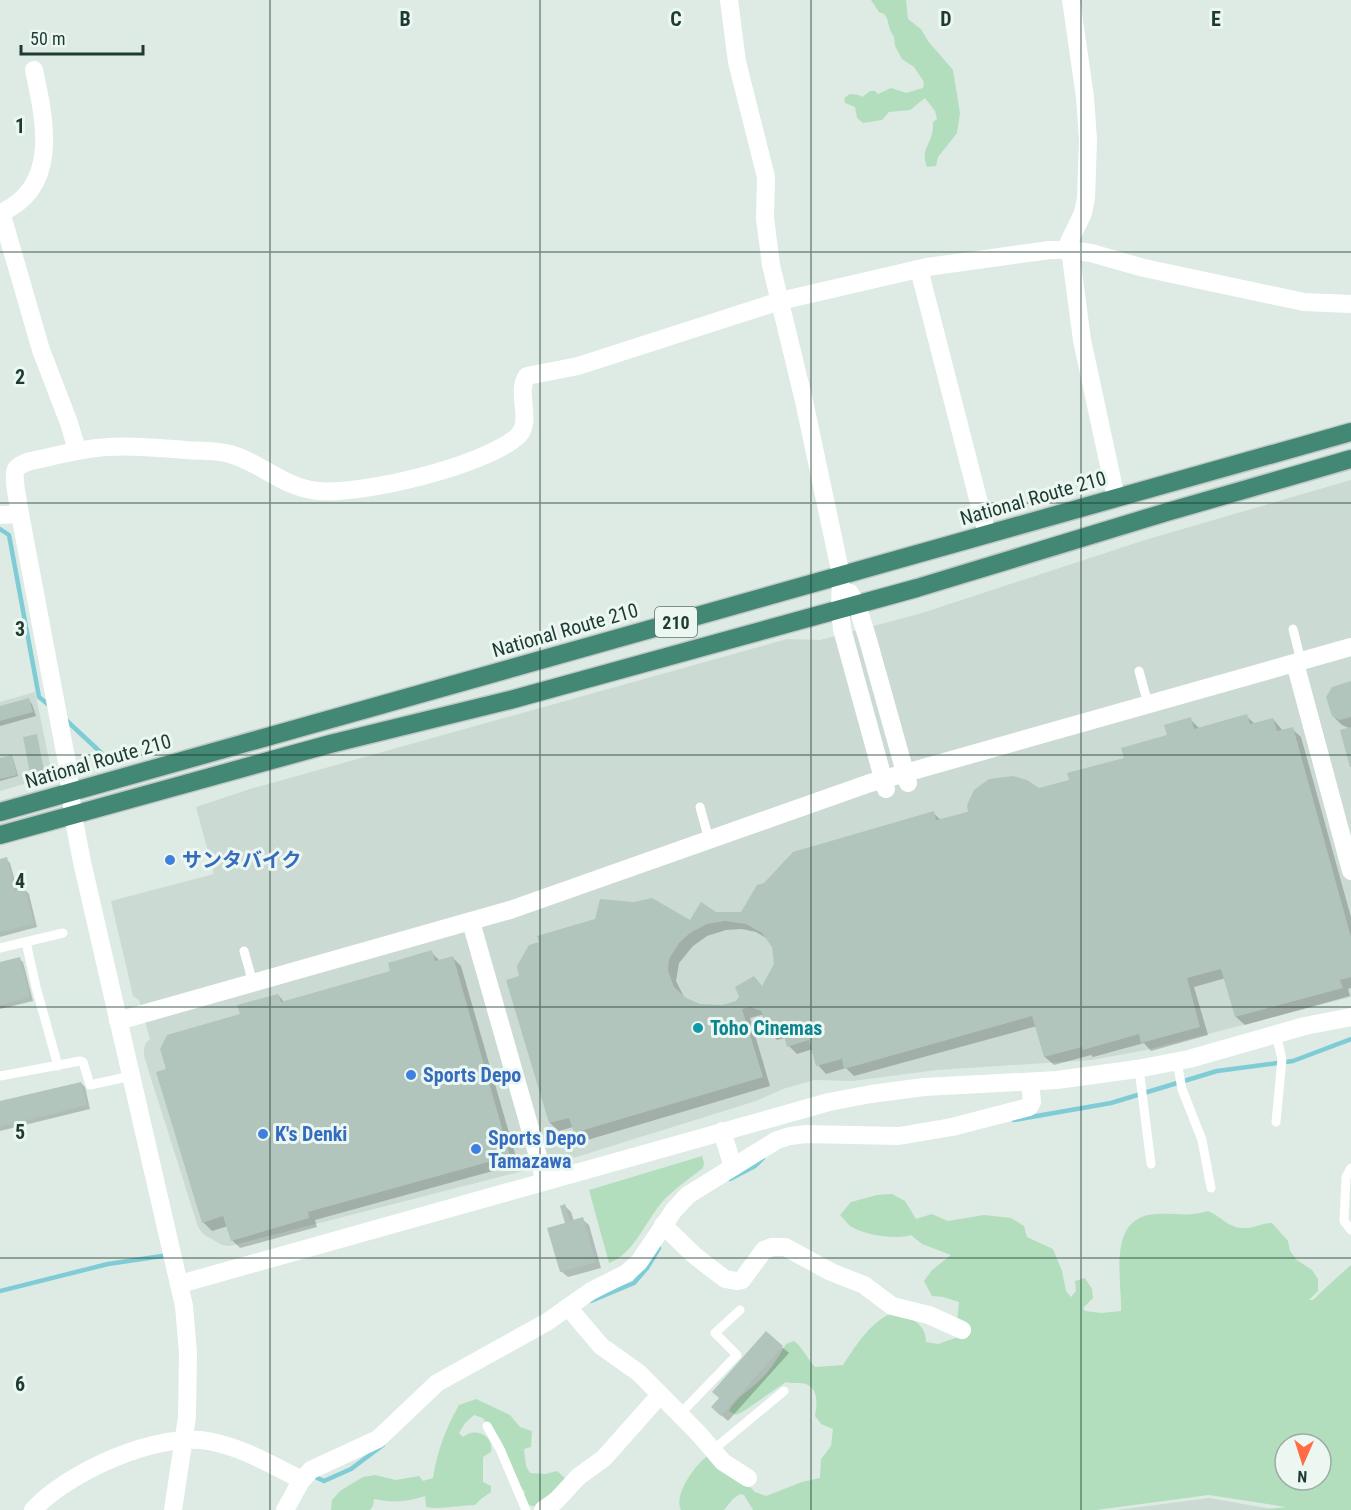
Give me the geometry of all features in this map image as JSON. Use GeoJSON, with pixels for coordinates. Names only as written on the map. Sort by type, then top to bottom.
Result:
{"type":"FeatureCollection","features":[{"type":"Feature","properties":{"kind":"highway","name":"National Route 210"},"geometry":{"type":"LineString","coordinates":[[0,812],[1351,432]]}},
{"type":"Feature","properties":{"kind":"highway","name":"210"},"geometry":{"type":"LineString","coordinates":[[0,835],[330,744],[510,700],[848,607],[1351,459]]}},
{"type":"Feature","properties":{"kind":"street"},"geometry":{"type":"LineString","coordinates":[[729,0],[737,62],[765,177],[766,229],[771,265],[829,513],[848,607],[906,778]]}},
{"type":"Feature","properties":{"kind":"street"},"geometry":{"type":"LineString","coordinates":[[1071,0],[1085,97],[1088,140],[1086,198],[1083,213],[1070,237],[1070,250],[1082,339],[1116,498]]}},
{"type":"Feature","properties":{"kind":"street"},"geometry":{"type":"LineString","coordinates":[[34,70],[42,108],[43,160],[40,173],[31,190],[12,207],[1,212],[41,350],[69,423],[76,450]]}},
{"type":"Feature","properties":{"kind":"street"},"geometry":{"type":"LineString","coordinates":[[173,1510],[188,1401],[188,1353],[180,1284],[119,1026],[73,815],[20,514],[15,473],[19,466],[76,450],[117,446],[227,453],[298,487],[337,492],[368,488],[455,467],[506,444],[523,428],[524,384],[527,376],[578,366],[780,301],[918,269],[1011,254],[1070,250],[1101,255],[1154,270],[1296,300],[1351,304]]}},
{"type":"Feature","properties":{"kind":"street"},"geometry":{"type":"LineString","coordinates":[[918,269],[987,534]]}},
{"type":"Feature","properties":{"kind":"street"},"geometry":{"type":"LineString","coordinates":[[0,515],[20,514]]}},
{"type":"Feature","properties":{"kind":"street"},"geometry":{"type":"LineString","coordinates":[[848,607],[842,629],[884,784]]}},
{"type":"Feature","properties":{"kind":"street"},"geometry":{"type":"LineString","coordinates":[[119,1026],[473,926],[709,840],[884,784],[1298,666],[1351,647]]}},
{"type":"Feature","properties":{"kind":"street"},"geometry":{"type":"LineString","coordinates":[[906,778],[1148,704],[1298,666],[1351,660]]}},
{"type":"Feature","properties":{"kind":"street"},"geometry":{"type":"LineString","coordinates":[[1298,666],[1351,871]]}},
{"type":"Feature","properties":{"kind":"street"},"geometry":{"type":"LineString","coordinates":[[119,1026],[253,983],[533,912],[840,803],[884,784]]}},
{"type":"Feature","properties":{"kind":"street"},"geometry":{"type":"LineString","coordinates":[[473,926],[545,1181]]}},
{"type":"Feature","properties":{"kind":"street"},"geometry":{"type":"LineString","coordinates":[[180,1284],[829,1102],[871,1094],[942,1086],[1067,1079],[1139,1069],[1177,1062],[1315,1023],[1351,1017]]}},
{"type":"Feature","properties":{"kind":"street"},"geometry":{"type":"LineString","coordinates":[[285,1510],[302,1480],[311,1470],[384,1435],[437,1383],[546,1322],[583,1295],[634,1268],[674,1210],[688,1195],[777,1140],[806,1134],[899,1136],[952,1127],[1027,1109],[1032,1102],[1030,1082]]}},
{"type":"Feature","properties":{"kind":"street"},"geometry":{"type":"LineString","coordinates":[[722,1131],[733,1167]]}},
{"type":"Feature","properties":{"kind":"street"},"geometry":{"type":"LineString","coordinates":[[663,1225],[700,1261],[725,1279],[742,1280],[764,1250],[772,1247],[785,1247],[831,1272],[864,1285],[892,1306],[940,1318],[962,1330]]}},
{"type":"Feature","properties":{"kind":"street"},"geometry":{"type":"LineString","coordinates":[[568,1307],[602,1346],[635,1369],[723,1462],[748,1478]]}},
{"type":"Feature","properties":{"kind":"street"},"geometry":{"type":"LineString","coordinates":[[543,1510],[556,1501],[578,1477],[604,1458],[660,1395]]}},
{"type":"Feature","properties":{"kind":"street"},"geometry":{"type":"LineString","coordinates":[[33,1510],[60,1485],[86,1471],[140,1449],[184,1440],[205,1440],[234,1448],[302,1480]]}},
{"type":"Feature","properties":{"kind":"lane"},"geometry":{"type":"LineString","coordinates":[[1293,629],[1298,666]]}},
{"type":"Feature","properties":{"kind":"lane"},"geometry":{"type":"LineString","coordinates":[[1139,671],[1148,704]]}},
{"type":"Feature","properties":{"kind":"lane"},"geometry":{"type":"LineString","coordinates":[[700,807],[709,840]]}},
{"type":"Feature","properties":{"kind":"lane"},"geometry":{"type":"LineString","coordinates":[[0,948],[63,933]]}},
{"type":"Feature","properties":{"kind":"lane"},"geometry":{"type":"LineString","coordinates":[[26,942],[58,1066]]}},
{"type":"Feature","properties":{"kind":"lane"},"geometry":{"type":"LineString","coordinates":[[244,951],[253,983]]}},
{"type":"Feature","properties":{"kind":"lane"},"geometry":{"type":"LineString","coordinates":[[1275,1122],[1281,1059],[1276,1034]]}},
{"type":"Feature","properties":{"kind":"lane"},"geometry":{"type":"LineString","coordinates":[[0,1076],[83,1062],[89,1084],[92,1085],[131,1076]]}},
{"type":"Feature","properties":{"kind":"lane"},"geometry":{"type":"LineString","coordinates":[[1177,1062],[1182,1089],[1202,1140],[1211,1188]]}},
{"type":"Feature","properties":{"kind":"lane"},"geometry":{"type":"LineString","coordinates":[[1139,1069],[1151,1164]]}},
{"type":"Feature","properties":{"kind":"lane"},"geometry":{"type":"LineString","coordinates":[[1351,1168],[1346,1176],[1344,1221],[1351,1230]]}},
{"type":"Feature","properties":{"kind":"lane"},"geometry":{"type":"LineString","coordinates":[[680,1415],[737,1355],[715,1333],[740,1310]]}},
{"type":"Feature","properties":{"kind":"lane"},"geometry":{"type":"LineString","coordinates":[[713,1450],[784,1391]]}},
{"type":"Feature","properties":{"kind":"lane"},"geometry":{"type":"LineString","coordinates":[[487,1426],[500,1449],[526,1510]]}},
{"type":"Feature","properties":{"kind":"shaded area"},"geometry":{"type":"Polygon","coordinates":[[[1351,480],[1351,997],[1146,1050],[1092,1060],[937,1070],[852,1081],[814,1080],[783,1089],[756,1101],[570,1159],[230,1246],[222,1245],[203,1234],[198,1227],[144,1056],[144,1048],[150,1039],[139,1000],[133,996],[111,901],[214,874],[196,807],[250,789],[787,639],[820,640],[919,614],[1145,540],[1351,480]]]}},
{"type":"Feature","properties":{"kind":"shaded area"},"geometry":{"type":"Polygon","coordinates":[[[35,692],[51,769],[48,777],[0,791],[0,702],[35,692]]]}},
{"type":"Feature","properties":{"kind":"shaded area"},"geometry":{"type":"Polygon","coordinates":[[[1209,1498],[1278,1510],[1117,1510],[1209,1498]]]}},
{"type":"Feature","properties":{"kind":"green space"},"geometry":{"type":"Polygon","coordinates":[[[871,0],[906,0],[908,19],[921,29],[928,41],[953,70],[960,113],[957,133],[938,157],[936,166],[927,167],[925,158],[933,122],[937,119],[935,111],[925,98],[910,110],[889,112],[882,120],[863,123],[857,118],[855,107],[845,103],[844,98],[850,94],[862,97],[870,91],[878,94],[891,88],[906,93],[923,88],[924,82],[914,67],[902,59],[895,46],[887,18],[879,12],[871,0]]]}},
{"type":"Feature","properties":{"kind":"green space"},"geometry":{"type":"Polygon","coordinates":[[[702,1156],[703,1168],[667,1197],[626,1252],[609,1263],[589,1190],[702,1156]]]}},
{"type":"Feature","properties":{"kind":"green space"},"geometry":{"type":"Polygon","coordinates":[[[892,1194],[905,1201],[916,1219],[932,1214],[948,1221],[984,1215],[1011,1218],[1024,1226],[1027,1237],[1053,1249],[1062,1271],[1066,1291],[1071,1297],[1076,1291],[1075,1281],[1085,1278],[1092,1289],[1093,1298],[1083,1308],[1085,1311],[1101,1313],[1121,1311],[1119,1266],[1124,1236],[1130,1225],[1142,1217],[1158,1214],[1208,1211],[1233,1226],[1243,1228],[1272,1223],[1288,1241],[1290,1251],[1297,1260],[1312,1270],[1318,1279],[1318,1291],[1309,1300],[1313,1300],[1351,1265],[1351,1510],[1258,1510],[1286,1507],[1209,1495],[1096,1510],[753,1510],[744,1495],[740,1494],[724,1510],[681,1510],[680,1496],[687,1480],[709,1455],[737,1474],[755,1492],[766,1496],[802,1482],[820,1478],[821,1459],[831,1446],[833,1429],[821,1424],[815,1416],[816,1398],[810,1386],[804,1383],[786,1382],[744,1411],[736,1415],[729,1411],[739,1398],[768,1372],[786,1344],[794,1341],[815,1367],[843,1365],[871,1328],[885,1316],[894,1312],[920,1325],[926,1342],[938,1344],[967,1334],[957,1321],[959,1302],[932,1296],[924,1281],[932,1270],[951,1255],[922,1244],[911,1235],[889,1237],[863,1232],[850,1226],[840,1215],[851,1202],[877,1195],[892,1194]]]}},
{"type":"Feature","properties":{"kind":"green space"},"geometry":{"type":"Polygon","coordinates":[[[476,1399],[510,1415],[520,1427],[532,1431],[531,1447],[524,1449],[526,1466],[530,1473],[545,1474],[557,1471],[566,1479],[536,1507],[525,1504],[523,1496],[525,1492],[483,1418],[474,1415],[459,1433],[463,1437],[473,1433],[483,1434],[490,1441],[491,1446],[491,1452],[483,1457],[483,1482],[491,1486],[491,1492],[475,1505],[426,1507],[425,1496],[400,1501],[374,1499],[370,1510],[331,1510],[332,1500],[340,1491],[363,1477],[375,1475],[396,1480],[419,1476],[423,1481],[433,1478],[440,1449],[454,1413],[459,1405],[476,1399]]]}},
{"type":"Feature","properties":{"kind":"building"},"geometry":{"type":"Polygon","coordinates":[[[1351,681],[1351,717],[1340,720],[1332,716],[1326,697],[1332,687],[1351,681]]]}},
{"type":"Feature","properties":{"kind":"building"},"geometry":{"type":"Polygon","coordinates":[[[29,698],[33,712],[0,721],[0,706],[29,698]]]}},
{"type":"Feature","properties":{"kind":"building"},"geometry":{"type":"Polygon","coordinates":[[[1247,714],[1250,724],[1273,718],[1277,731],[1293,727],[1351,937],[1351,977],[1340,980],[1343,988],[1235,1017],[1221,969],[1187,978],[1200,1027],[1141,1043],[1139,1034],[1083,1050],[1082,1047],[1044,1057],[1032,1016],[844,1069],[842,1059],[816,1066],[809,1040],[787,1047],[782,1028],[768,1033],[761,1011],[751,1007],[742,1009],[763,1077],[574,1133],[569,1118],[549,1123],[506,980],[519,976],[517,966],[529,945],[539,942],[537,936],[595,919],[600,899],[634,902],[652,898],[690,920],[701,902],[716,912],[741,912],[757,885],[764,883],[793,852],[934,811],[936,820],[968,812],[967,805],[974,790],[989,779],[1013,776],[1027,780],[1039,788],[1069,780],[1067,773],[1124,758],[1121,748],[1167,735],[1164,725],[1191,717],[1194,729],[1247,714]],[[725,921],[707,924],[690,933],[679,943],[669,959],[668,971],[674,987],[686,998],[700,1004],[723,1005],[736,1001],[739,997],[735,987],[754,976],[762,986],[774,964],[772,947],[762,933],[746,924],[725,921]]]}},
{"type":"Feature","properties":{"kind":"building"},"geometry":{"type":"Polygon","coordinates":[[[1351,727],[1351,767],[1350,767],[1340,730],[1351,727]]]}},
{"type":"Feature","properties":{"kind":"building"},"geometry":{"type":"Polygon","coordinates":[[[37,734],[45,775],[31,778],[23,737],[37,734]]]}},
{"type":"Feature","properties":{"kind":"building"},"geometry":{"type":"Polygon","coordinates":[[[12,755],[17,775],[0,779],[0,758],[12,755]]]}},
{"type":"Feature","properties":{"kind":"building"},"geometry":{"type":"Polygon","coordinates":[[[7,857],[15,891],[25,889],[34,924],[0,932],[0,859],[7,857]]]}},
{"type":"Feature","properties":{"kind":"building"},"geometry":{"type":"Polygon","coordinates":[[[432,950],[435,961],[453,956],[510,1156],[308,1212],[309,1218],[231,1241],[223,1216],[202,1223],[156,1072],[166,1069],[160,1049],[167,1035],[240,1014],[237,1005],[278,994],[281,1002],[390,971],[388,963],[432,950]]]}},
{"type":"Feature","properties":{"kind":"building"},"geometry":{"type":"Polygon","coordinates":[[[20,957],[30,997],[0,1005],[0,962],[20,957]]]}},
{"type":"Feature","properties":{"kind":"building"},"geometry":{"type":"Polygon","coordinates":[[[81,1082],[87,1105],[0,1127],[0,1101],[81,1082]]]}},
{"type":"Feature","properties":{"kind":"building"},"geometry":{"type":"Polygon","coordinates":[[[565,1204],[570,1221],[583,1217],[596,1262],[560,1272],[547,1228],[565,1223],[560,1206],[565,1204]]]}},
{"type":"Feature","properties":{"kind":"building"},"geometry":{"type":"Polygon","coordinates":[[[766,1331],[783,1346],[721,1416],[711,1407],[719,1398],[712,1392],[766,1331]]]}},
{"type":"Feature","properties":{"kind":"waterway"},"geometry":{"type":"LineString","coordinates":[[0,529],[9,535],[39,697],[50,706]]}},
{"type":"Feature","properties":{"kind":"waterway"},"geometry":{"type":"LineString","coordinates":[[66,720],[112,763]]}},
{"type":"Feature","properties":{"kind":"waterway"},"geometry":{"type":"LineString","coordinates":[[1014,1120],[1111,1103],[1217,1071],[1293,1061],[1351,1039]]}},
{"type":"Feature","properties":{"kind":"waterway"},"geometry":{"type":"LineString","coordinates":[[730,1179],[755,1166],[763,1158]]}},
{"type":"Feature","properties":{"kind":"waterway"},"geometry":{"type":"LineString","coordinates":[[591,1301],[634,1283],[647,1268],[659,1248]]}},
{"type":"Feature","properties":{"kind":"waterway"},"geometry":{"type":"LineString","coordinates":[[0,1291],[108,1264],[162,1256]]}},
{"type":"Feature","properties":{"kind":"waterway"},"geometry":{"type":"LineString","coordinates":[[313,1476],[324,1481],[351,1469],[383,1445]]}},
{"type":"Feature","properties":{"kind":"place","name":"サンタバイク"},"geometry":{"type":"Point","coordinates":[170,860]}},
{"type":"Feature","properties":{"kind":"place","name":"Toho Cinemas"},"geometry":{"type":"Point","coordinates":[698,1028]}},
{"type":"Feature","properties":{"kind":"place","name":"Sports Depo"},"geometry":{"type":"Point","coordinates":[411,1075]}},
{"type":"Feature","properties":{"kind":"place","name":"K's Denki"},"geometry":{"type":"Point","coordinates":[263,1134]}},
{"type":"Feature","properties":{"kind":"place","name":"Sports Depo Tamazawa"},"geometry":{"type":"Point","coordinates":[476,1149]}}]}
